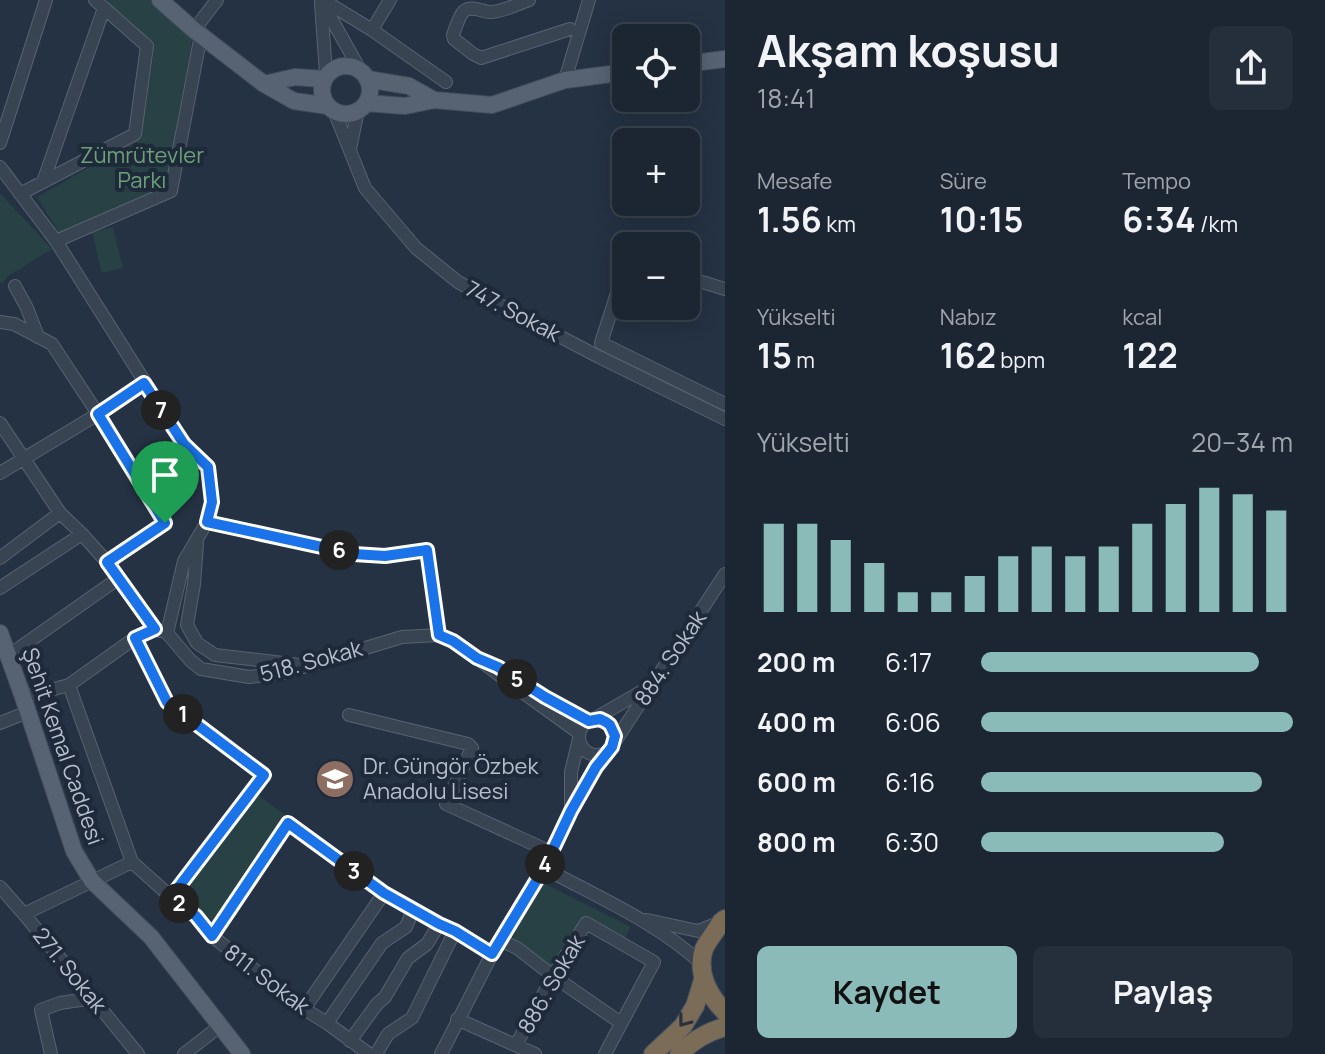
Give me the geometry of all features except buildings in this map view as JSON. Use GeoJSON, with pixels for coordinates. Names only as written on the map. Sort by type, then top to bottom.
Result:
{"type":"FeatureCollection","features":[{"type":"Feature","properties":{"kind":"highway"},"geometry":{"type":"LineString","coordinates":[[653,1054],[683,1026],[695,1006],[703,972],[704,950],[723,921]]}},
{"type":"Feature","properties":{"kind":"highway"},"geometry":{"type":"LineString","coordinates":[[703,972],[713,1001],[725,1012]]}},
{"type":"Feature","properties":{"kind":"highway"},"geometry":{"type":"LineString","coordinates":[[679,1054],[694,1039],[725,1027]]}},
{"type":"Feature","properties":{"kind":"main road"},"geometry":{"type":"LineString","coordinates":[[160,0],[264,84],[294,101],[342,113],[362,107],[405,106],[434,100],[492,105],[565,80],[612,74]]}},
{"type":"Feature","properties":{"kind":"main road"},"geometry":{"type":"LineString","coordinates":[[700,62],[725,59]]}},
{"type":"Feature","properties":{"kind":"main road"},"geometry":{"type":"LineString","coordinates":[[331,108],[321,91],[325,77],[346,65],[364,74],[409,86],[434,100]]}},
{"type":"Feature","properties":{"kind":"main road"},"geometry":{"type":"LineString","coordinates":[[362,107],[370,90],[364,74]]}},
{"type":"Feature","properties":{"kind":"main road"},"geometry":{"type":"LineString","coordinates":[[264,84],[295,77],[325,77]]}},
{"type":"Feature","properties":{"kind":"main road","name":"Şehit Kemal Caddesi"},"geometry":{"type":"LineString","coordinates":[[0,633],[74,851],[92,881],[151,937],[242,1054]]}},
{"type":"Feature","properties":{"kind":"street"},"geometry":{"type":"LineString","coordinates":[[0,143],[46,0]]}},
{"type":"Feature","properties":{"kind":"street"},"geometry":{"type":"LineString","coordinates":[[56,241],[171,191],[198,33],[217,0]]}},
{"type":"Feature","properties":{"kind":"street"},"geometry":{"type":"LineString","coordinates":[[322,0],[372,30],[446,82]]}},
{"type":"Feature","properties":{"kind":"street"},"geometry":{"type":"LineString","coordinates":[[322,0],[364,74]]}},
{"type":"Feature","properties":{"kind":"street"},"geometry":{"type":"LineString","coordinates":[[322,0],[325,77]]}},
{"type":"Feature","properties":{"kind":"street"},"geometry":{"type":"LineString","coordinates":[[372,30],[390,0]]}},
{"type":"Feature","properties":{"kind":"street"},"geometry":{"type":"LineString","coordinates":[[529,0],[487,13],[474,9],[464,11],[454,39],[481,58],[570,29]]}},
{"type":"Feature","properties":{"kind":"street"},"geometry":{"type":"LineString","coordinates":[[565,80],[589,0]]}},
{"type":"Feature","properties":{"kind":"street"},"geometry":{"type":"LineString","coordinates":[[20,194],[43,182],[135,134],[147,46],[99,4],[43,182]]}},
{"type":"Feature","properties":{"kind":"street"},"geometry":{"type":"LineString","coordinates":[[350,149],[362,107]]}},
{"type":"Feature","properties":{"kind":"street","name":"747. Sokak"},"geometry":{"type":"LineString","coordinates":[[331,108],[365,188],[416,248],[458,282],[725,419]]}},
{"type":"Feature","properties":{"kind":"street"},"geometry":{"type":"LineString","coordinates":[[0,167],[56,241],[184,444],[208,467],[212,502],[207,522],[184,561],[161,631],[135,638],[69,685],[26,705],[0,723]]}},
{"type":"Feature","properties":{"kind":"street"},"geometry":{"type":"LineString","coordinates":[[700,281],[725,289]]}},
{"type":"Feature","properties":{"kind":"street"},"geometry":{"type":"LineString","coordinates":[[15,286],[38,337]]}},
{"type":"Feature","properties":{"kind":"street"},"geometry":{"type":"LineString","coordinates":[[612,309],[601,343],[725,404]]}},
{"type":"Feature","properties":{"kind":"street"},"geometry":{"type":"LineString","coordinates":[[0,322],[14,324],[52,344],[165,523],[107,562]]}},
{"type":"Feature","properties":{"kind":"street"},"geometry":{"type":"LineString","coordinates":[[0,473],[144,383]]}},
{"type":"Feature","properties":{"kind":"street","name":"518. Sokak"},"geometry":{"type":"LineString","coordinates":[[0,423],[60,513],[107,562],[161,631],[201,669],[249,677],[283,673],[402,637],[439,635]]}},
{"type":"Feature","properties":{"kind":"street"},"geometry":{"type":"LineString","coordinates":[[0,558],[60,513]]}},
{"type":"Feature","properties":{"kind":"street"},"geometry":{"type":"LineString","coordinates":[[207,522],[354,554],[385,556],[427,550],[439,635],[477,658],[579,736],[583,749],[598,755],[611,747],[615,736],[610,725],[600,719],[591,720],[545,697],[498,667],[477,658]]}},
{"type":"Feature","properties":{"kind":"street"},"geometry":{"type":"LineString","coordinates":[[0,588],[82,534]]}},
{"type":"Feature","properties":{"kind":"street"},"geometry":{"type":"LineString","coordinates":[[197,540],[187,625],[197,643],[215,655],[303,666]]}},
{"type":"Feature","properties":{"kind":"street","name":"884. Sokak"},"geometry":{"type":"LineString","coordinates":[[445,1053],[457,1019],[544,868],[596,767],[725,574]]}},
{"type":"Feature","properties":{"kind":"street"},"geometry":{"type":"LineString","coordinates":[[8,656],[119,578]]}},
{"type":"Feature","properties":{"kind":"street"},"geometry":{"type":"LineString","coordinates":[[135,638],[167,702],[264,775],[171,897]]}},
{"type":"Feature","properties":{"kind":"street","name":"811. Sokak"},"geometry":{"type":"LineString","coordinates":[[69,685],[132,862],[196,916],[212,936],[304,1009],[369,1054]]}},
{"type":"Feature","properties":{"kind":"street"},"geometry":{"type":"LineString","coordinates":[[571,811],[571,772],[581,728],[652,685]]}},
{"type":"Feature","properties":{"kind":"street"},"geometry":{"type":"LineString","coordinates":[[349,715],[468,744],[472,748],[446,804],[551,852]]}},
{"type":"Feature","properties":{"kind":"street"},"geometry":{"type":"LineString","coordinates":[[212,936],[288,823],[384,893],[492,954]]}},
{"type":"Feature","properties":{"kind":"street"},"geometry":{"type":"LineString","coordinates":[[24,914],[132,862]]}},
{"type":"Feature","properties":{"kind":"street"},"geometry":{"type":"LineString","coordinates":[[544,868],[685,948],[703,972]]}},
{"type":"Feature","properties":{"kind":"street","name":"271. Sokak"},"geometry":{"type":"LineString","coordinates":[[0,887],[138,1054]]}},
{"type":"Feature","properties":{"kind":"street"},"geometry":{"type":"LineString","coordinates":[[304,1009],[384,893]]}},
{"type":"Feature","properties":{"kind":"street"},"geometry":{"type":"LineString","coordinates":[[327,1023],[382,943],[406,927],[413,910]]}},
{"type":"Feature","properties":{"kind":"street"},"geometry":{"type":"LineString","coordinates":[[636,918],[698,931],[723,921]]}},
{"type":"Feature","properties":{"kind":"street"},"geometry":{"type":"LineString","coordinates":[[605,1054],[654,962],[622,942],[636,918]]}},
{"type":"Feature","properties":{"kind":"street","name":"886. Sokak"},"geometry":{"type":"LineString","coordinates":[[516,1045],[586,923],[622,942]]}},
{"type":"Feature","properties":{"kind":"street"},"geometry":{"type":"LineString","coordinates":[[350,1041],[385,997],[408,958],[427,944],[439,924]]}},
{"type":"Feature","properties":{"kind":"street"},"geometry":{"type":"LineString","coordinates":[[376,1054],[388,1034],[412,1018],[455,931]]}},
{"type":"Feature","properties":{"kind":"street"},"geometry":{"type":"LineString","coordinates":[[500,940],[517,948],[621,1023]]}},
{"type":"Feature","properties":{"kind":"street"},"geometry":{"type":"LineString","coordinates":[[51,1054],[41,1010],[60,1003],[93,998]]}},
{"type":"Feature","properties":{"kind":"street"},"geometry":{"type":"LineString","coordinates":[[457,1019],[535,1054]]}},
{"type":"Feature","properties":{"kind":"street"},"geometry":{"type":"LineString","coordinates":[[184,1054],[220,1026]]}},
{"type":"Feature","properties":{"kind":"green space","name":"Zümrütevler Parkı"},"geometry":{"type":"Polygon","coordinates":[[[108,0],[150,0],[191,35],[192,58],[167,185],[61,236],[37,197],[141,138],[154,51],[107,8],[108,0]]]}},
{"type":"Feature","properties":{"kind":"green space"},"geometry":{"type":"Polygon","coordinates":[[[0,193],[52,249],[8,276],[2,284],[0,282],[0,193]]]}},
{"type":"Feature","properties":{"kind":"green space"},"geometry":{"type":"Polygon","coordinates":[[[113,227],[123,268],[102,273],[92,232],[113,227]]]}},
{"type":"Feature","properties":{"kind":"green space"},"geometry":{"type":"Polygon","coordinates":[[[254,792],[289,818],[215,925],[177,895],[254,792]]]}},
{"type":"Feature","properties":{"kind":"green space"},"geometry":{"type":"Polygon","coordinates":[[[545,884],[631,927],[624,940],[592,921],[553,976],[517,948],[513,936],[537,886],[545,884]]]}},
{"type":"Feature","properties":{"kind":"place","name":"Dr. Güngör Özbek Anadolu Lisesi"},"geometry":{"type":"Point","coordinates":[335,779]}},
{"type":"Feature","properties":{"kind":"route"},"geometry":{"type":"LineString","coordinates":[[144,383],[184,444],[208,467],[212,502],[207,522],[354,554],[385,556],[427,550],[439,635],[589,721],[600,719],[610,725],[615,736],[612,747],[596,767],[544,868],[492,954],[384,893],[288,823],[212,936],[196,916],[171,897],[264,775],[167,702],[135,638],[155,629],[107,562],[165,523],[98,414],[144,383]]}}]}
